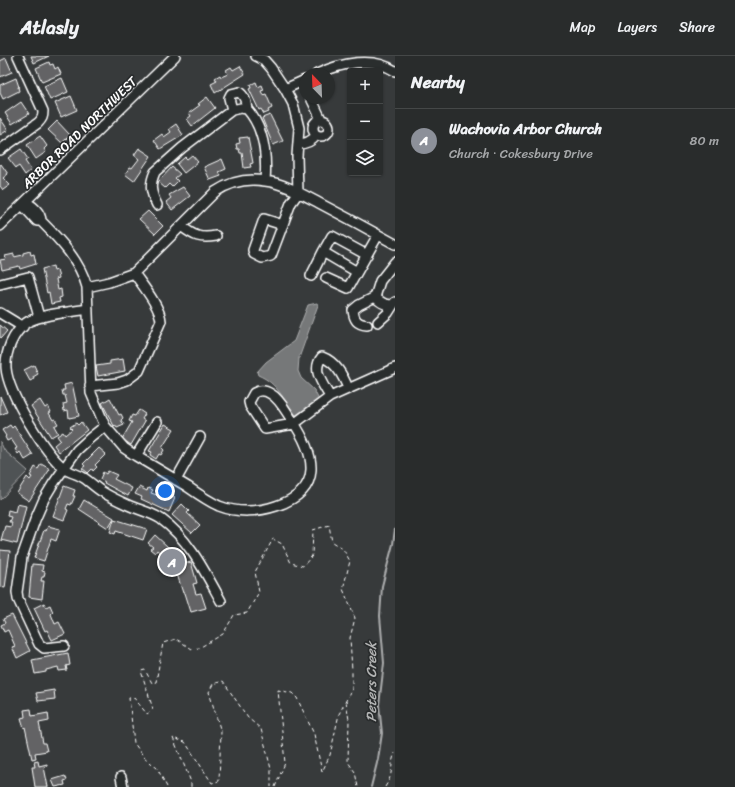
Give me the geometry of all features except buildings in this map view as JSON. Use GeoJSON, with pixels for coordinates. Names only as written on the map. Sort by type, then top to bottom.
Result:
{"type":"FeatureCollection","features":[{"type":"Feature","properties":{"kind":"street"},"geometry":{"type":"LineString","coordinates":[[0,150],[38,123],[42,119],[44,111],[18,56]]}},
{"type":"Feature","properties":{"kind":"street","name":"ARBOR ROAD NORTHWEST"},"geometry":{"type":"LineString","coordinates":[[0,226],[175,56]]}},
{"type":"Feature","properties":{"kind":"street"},"geometry":{"type":"LineString","coordinates":[[263,57],[285,89],[293,104],[299,128],[297,156],[298,193],[291,203],[283,225]]}},
{"type":"Feature","properties":{"kind":"street"},"geometry":{"type":"LineString","coordinates":[[333,68],[362,57],[372,58],[389,64],[395,71]]}},
{"type":"Feature","properties":{"kind":"street"},"geometry":{"type":"LineString","coordinates":[[285,89],[299,83]]}},
{"type":"Feature","properties":{"kind":"street"},"geometry":{"type":"LineString","coordinates":[[232,110],[229,98],[231,94],[239,92],[242,94],[247,109],[255,120],[264,147],[266,166],[265,181]]}},
{"type":"Feature","properties":{"kind":"street"},"geometry":{"type":"LineString","coordinates":[[298,144],[305,144],[317,135],[325,135],[330,128],[328,123],[321,119],[314,104]]}},
{"type":"Feature","properties":{"kind":"street"},"geometry":{"type":"LineString","coordinates":[[158,205],[151,192],[155,172],[182,148],[232,110],[241,108],[247,109]]}},
{"type":"Feature","properties":{"kind":"street"},"geometry":{"type":"LineString","coordinates":[[298,171],[301,180],[309,193],[320,204]]}},
{"type":"Feature","properties":{"kind":"street"},"geometry":{"type":"LineString","coordinates":[[87,288],[109,282],[134,272],[204,202],[224,186],[238,181],[265,181],[298,193],[395,244]]}},
{"type":"Feature","properties":{"kind":"street"},"geometry":{"type":"LineString","coordinates":[[25,203],[30,204],[41,216],[41,221],[66,248],[85,278],[88,309],[90,386],[95,404],[105,426],[119,443],[136,456],[220,506],[236,510],[262,510],[283,504],[294,499],[306,487],[311,474],[312,465],[308,449],[294,424],[280,403],[271,394],[262,391],[254,393],[250,397],[250,406],[265,429],[294,424],[330,397],[395,368]]}},
{"type":"Feature","properties":{"kind":"street"},"geometry":{"type":"LineString","coordinates":[[181,226],[195,236],[216,236]]}},
{"type":"Feature","properties":{"kind":"street"},"geometry":{"type":"LineString","coordinates":[[326,278],[348,288],[378,235]]}},
{"type":"Feature","properties":{"kind":"street"},"geometry":{"type":"LineString","coordinates":[[311,276],[332,236],[367,255]]}},
{"type":"Feature","properties":{"kind":"street"},"geometry":{"type":"LineString","coordinates":[[323,252],[357,272]]}},
{"type":"Feature","properties":{"kind":"street"},"geometry":{"type":"LineString","coordinates":[[367,325],[360,324],[356,320],[353,310],[359,305],[375,297],[380,281],[395,262]]}},
{"type":"Feature","properties":{"kind":"street"},"geometry":{"type":"LineString","coordinates":[[90,386],[118,383],[134,376],[139,371],[161,320],[161,315],[157,307],[134,272]]}},
{"type":"Feature","properties":{"kind":"street"},"geometry":{"type":"LineString","coordinates":[[0,284],[28,277],[39,317]]}},
{"type":"Feature","properties":{"kind":"street"},"geometry":{"type":"LineString","coordinates":[[375,297],[378,301],[387,305],[395,303]]}},
{"type":"Feature","properties":{"kind":"street"},"geometry":{"type":"LineString","coordinates":[[378,322],[388,313],[395,303]]}},
{"type":"Feature","properties":{"kind":"street"},"geometry":{"type":"LineString","coordinates":[[88,309],[39,317],[27,322],[16,334],[10,347],[6,367],[8,378],[16,399],[31,427],[46,449],[65,468],[83,477],[101,491],[161,519],[179,535],[191,550],[221,601]]}},
{"type":"Feature","properties":{"kind":"street"},"geometry":{"type":"LineString","coordinates":[[0,313],[23,326]]}},
{"type":"Feature","properties":{"kind":"street"},"geometry":{"type":"LineString","coordinates":[[330,397],[317,370],[319,361],[322,357],[328,359],[335,366],[348,388]]}},
{"type":"Feature","properties":{"kind":"street"},"geometry":{"type":"LineString","coordinates":[[136,456],[157,422]]}},
{"type":"Feature","properties":{"kind":"street"},"geometry":{"type":"LineString","coordinates":[[64,646],[44,648],[39,644],[22,610],[17,592],[22,557],[35,520],[53,484],[77,450],[105,426]]}},
{"type":"Feature","properties":{"kind":"street"},"geometry":{"type":"LineString","coordinates":[[176,480],[200,437]]}},
{"type":"Feature","properties":{"kind":"street"},"geometry":{"type":"LineString","coordinates":[[121,777],[123,787]]}},
{"type":"Feature","properties":{"kind":"path"},"geometry":{"type":"LineString","coordinates":[[167,787],[157,768],[144,758],[134,743],[129,698],[134,698],[147,714],[153,709],[141,671],[145,670],[152,683],[156,682],[163,643],[176,639],[192,649],[199,648],[223,634],[234,615],[247,613],[259,592],[255,572],[273,539],[282,544],[291,563],[303,566],[312,556],[313,530],[329,525],[332,542],[343,549],[350,561],[343,589],[354,618],[350,638],[352,689],[339,714],[330,755],[322,772],[314,734],[296,698],[292,693],[278,690],[285,763],[275,787]]}},
{"type":"Feature","properties":{"kind":"path"},"geometry":{"type":"LineString","coordinates":[[191,787],[191,782],[173,738],[185,742],[212,783],[219,780],[221,732],[209,692],[213,684],[223,680],[248,718],[261,728],[271,769],[271,787]]}},
{"type":"Feature","properties":{"kind":"path"},"geometry":{"type":"LineString","coordinates":[[346,701],[349,720],[348,762],[355,772],[358,787]]}},
{"type":"Feature","properties":{"kind":"path"},"geometry":{"type":"LineString","coordinates":[[385,787],[390,782],[393,773],[393,760],[395,753]]}},
{"type":"Feature","properties":{"kind":"shaded area"},"geometry":{"type":"Polygon","coordinates":[[[317,303],[318,305],[299,358],[298,371],[301,378],[314,390],[319,400],[296,415],[276,387],[258,375],[257,372],[266,362],[294,341],[308,305],[317,303]]]}},
{"type":"Feature","properties":{"kind":"shaded area"},"geometry":{"type":"Polygon","coordinates":[[[0,441],[4,450],[28,471],[0,500],[0,441]]]}},
{"type":"Feature","properties":{"kind":"waterway","name":"Peters Creek"},"geometry":{"type":"LineString","coordinates":[[371,787],[378,759],[382,733],[379,705],[384,663],[380,616],[382,586],[393,544],[395,529]]}},
{"type":"Feature","properties":{"kind":"place","name":"Wachovia Arbor Church"},"geometry":{"type":"Point","coordinates":[172,562]}}]}
